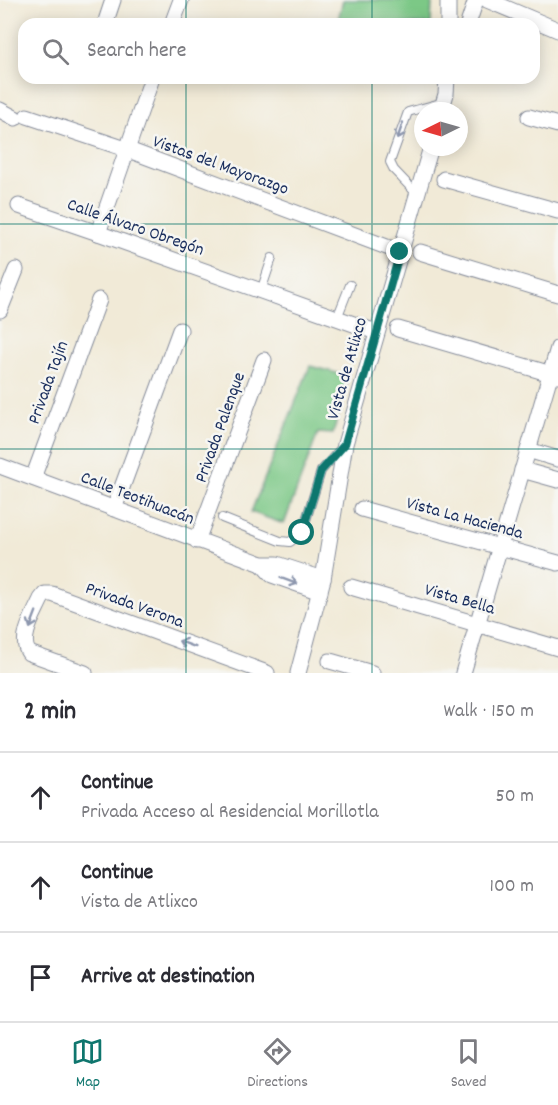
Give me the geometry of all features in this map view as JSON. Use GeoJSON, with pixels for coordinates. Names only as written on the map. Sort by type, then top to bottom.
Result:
{"type":"FeatureCollection","features":[{"type":"Feature","properties":{"kind":"street"},"geometry":{"type":"LineString","coordinates":[[107,18],[113,0]]}},
{"type":"Feature","properties":{"kind":"street"},"geometry":{"type":"LineString","coordinates":[[174,18],[181,0]]}},
{"type":"Feature","properties":{"kind":"street"},"geometry":{"type":"LineString","coordinates":[[448,0],[448,18]]}},
{"type":"Feature","properties":{"kind":"street"},"geometry":{"type":"LineString","coordinates":[[470,18],[476,0]]}},
{"type":"Feature","properties":{"kind":"street"},"geometry":{"type":"LineString","coordinates":[[487,0],[530,18]]}},
{"type":"Feature","properties":{"kind":"street"},"geometry":{"type":"LineString","coordinates":[[540,22],[558,30]]}},
{"type":"Feature","properties":{"kind":"street"},"geometry":{"type":"LineString","coordinates":[[98,233],[150,84]]}},
{"type":"Feature","properties":{"kind":"street"},"geometry":{"type":"LineString","coordinates":[[444,102],[446,84]]}},
{"type":"Feature","properties":{"kind":"street"},"geometry":{"type":"LineString","coordinates":[[444,102],[450,84]]}},
{"type":"Feature","properties":{"kind":"street","name":"Vistas del Mayorazgo"},"geometry":{"type":"LineString","coordinates":[[0,110],[126,150],[400,252]]}},
{"type":"Feature","properties":{"kind":"street"},"geometry":{"type":"LineString","coordinates":[[529,117],[558,125]]}},
{"type":"Feature","properties":{"kind":"street","name":"Vista de Atlixco"},"geometry":{"type":"LineString","coordinates":[[298,673],[322,586],[345,444],[428,156]]}},
{"type":"Feature","properties":{"kind":"street"},"geometry":{"type":"LineString","coordinates":[[444,179],[558,211]]}},
{"type":"Feature","properties":{"kind":"street","name":"Calle Álvaro Obregón"},"geometry":{"type":"LineString","coordinates":[[19,206],[376,332]]}},
{"type":"Feature","properties":{"kind":"street"},"geometry":{"type":"LineString","coordinates":[[420,252],[558,294]]}},
{"type":"Feature","properties":{"kind":"street"},"geometry":{"type":"LineString","coordinates":[[0,310],[15,270]]}},
{"type":"Feature","properties":{"kind":"street","name":"Privada Tajín"},"geometry":{"type":"LineString","coordinates":[[33,478],[99,300]]}},
{"type":"Feature","properties":{"kind":"street"},"geometry":{"type":"LineString","coordinates":[[398,329],[554,375]]}},
{"type":"Feature","properties":{"kind":"street"},"geometry":{"type":"LineString","coordinates":[[114,509],[180,330]]}},
{"type":"Feature","properties":{"kind":"street"},"geometry":{"type":"LineString","coordinates":[[463,673],[528,450],[554,375],[558,348]]}},
{"type":"Feature","properties":{"kind":"street","name":"Privada Palenque"},"geometry":{"type":"LineString","coordinates":[[197,541],[264,360]]}},
{"type":"Feature","properties":{"kind":"street"},"geometry":{"type":"LineString","coordinates":[[528,450],[558,459]]}},
{"type":"Feature","properties":{"kind":"street","name":"Calle Teotihuacán"},"geometry":{"type":"LineString","coordinates":[[0,466],[262,564],[277,564],[322,586]]}},
{"type":"Feature","properties":{"kind":"street"},"geometry":{"type":"LineString","coordinates":[[522,470],[558,480]]}},
{"type":"Feature","properties":{"kind":"street","name":"Vista La Hacienda"},"geometry":{"type":"LineString","coordinates":[[362,508],[558,563]]}},
{"type":"Feature","properties":{"kind":"street","name":"Vista Bella"},"geometry":{"type":"LineString","coordinates":[[351,586],[558,648]]}},
{"type":"Feature","properties":{"kind":"street","name":"Privada Verona"},"geometry":{"type":"LineString","coordinates":[[85,673],[29,653],[25,648],[25,640],[45,594],[52,594],[240,669],[267,673]]}},
{"type":"Feature","properties":{"kind":"street"},"geometry":{"type":"LineString","coordinates":[[330,661],[372,673]]}},
{"type":"Feature","properties":{"kind":"lane"},"geometry":{"type":"LineString","coordinates":[[414,110],[408,112],[390,162],[393,170],[417,194]]}},
{"type":"Feature","properties":{"kind":"lane"},"geometry":{"type":"LineString","coordinates":[[261,291],[272,258]]}},
{"type":"Feature","properties":{"kind":"lane"},"geometry":{"type":"LineString","coordinates":[[337,318],[350,285]]}},
{"type":"Feature","properties":{"kind":"lane"},"geometry":{"type":"LineString","coordinates":[[222,518],[280,541],[290,542],[302,533],[321,471],[345,444]]}},
{"type":"Feature","properties":{"kind":"green space"},"geometry":{"type":"Polygon","coordinates":[[[343,0],[432,0],[431,18],[338,18],[343,0]]]}},
{"type":"Feature","properties":{"kind":"green space"},"geometry":{"type":"Polygon","coordinates":[[[310,366],[348,376],[333,434],[318,433],[284,524],[251,512],[310,366]]]}},
{"type":"Feature","properties":{"kind":"route"},"geometry":{"type":"LineString","coordinates":[[302,533],[321,471],[345,444],[400,252]]}}]}
